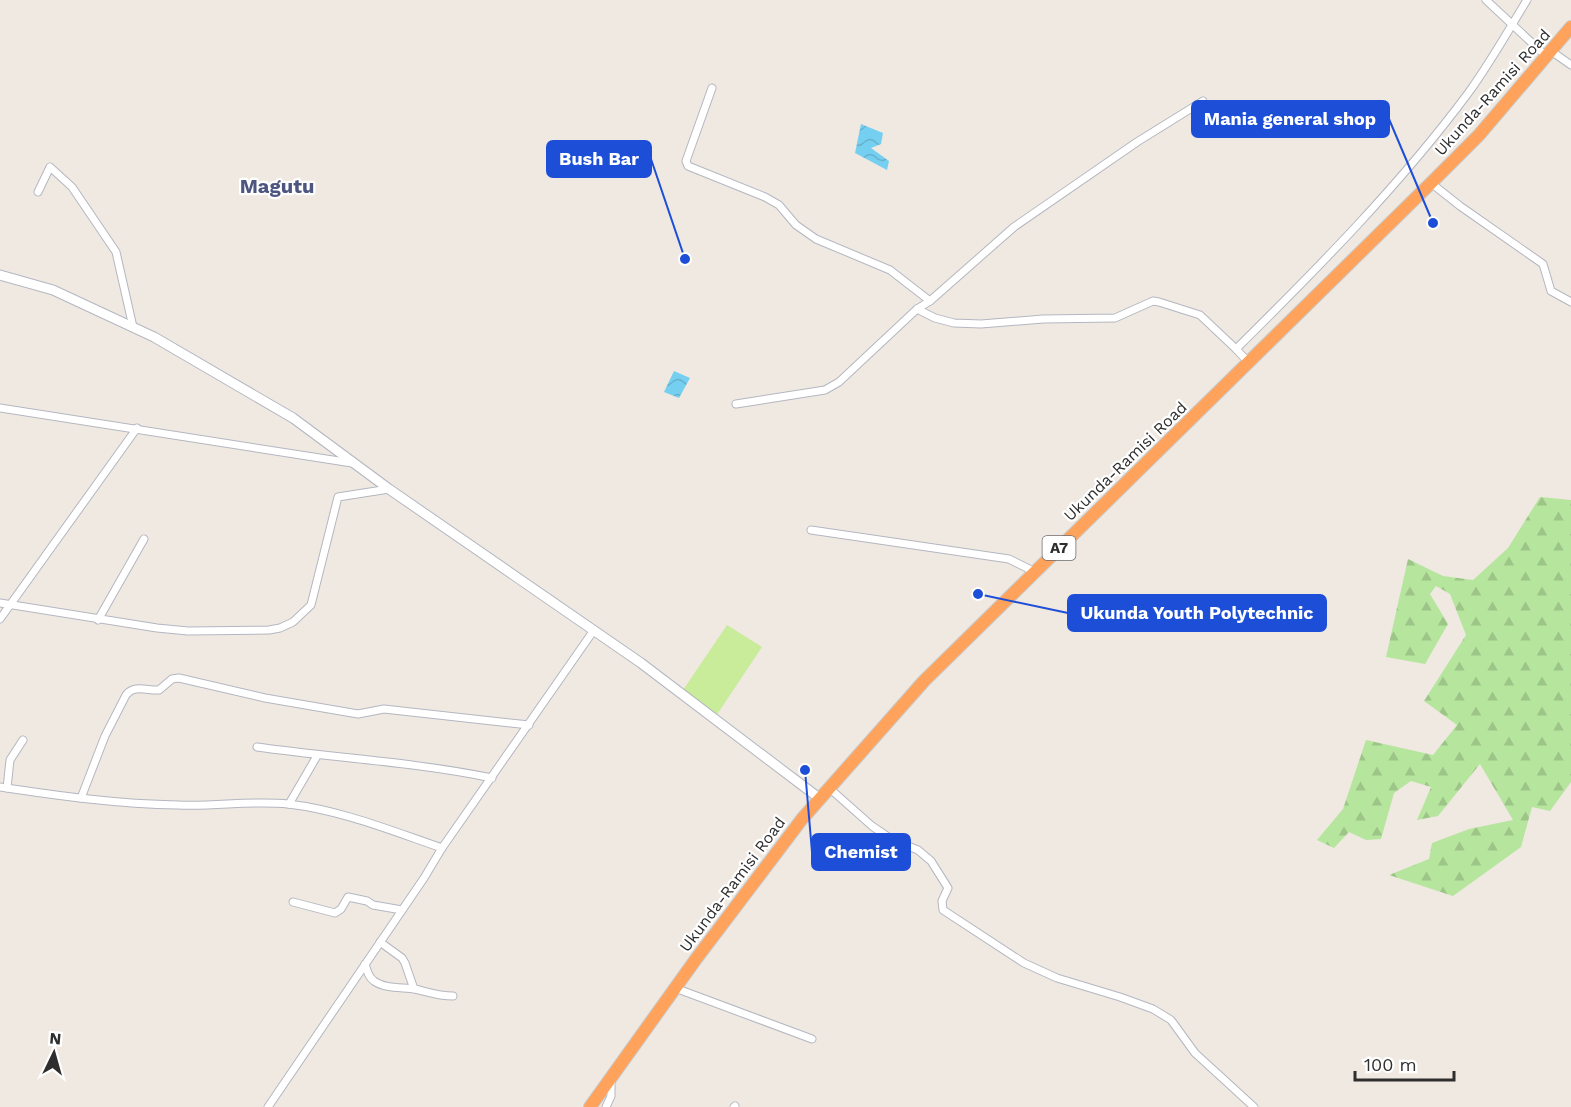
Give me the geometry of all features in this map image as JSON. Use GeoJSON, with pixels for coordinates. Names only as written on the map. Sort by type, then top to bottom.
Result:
{"type":"FeatureCollection","features":[{"type":"Feature","properties":{"kind":"highway","name":"Ukunda-Ramisi Road"},"geometry":{"type":"LineString","coordinates":[[590,1107],[755,879],[828,787],[924,681],[1479,135],[1571,27]]}},
{"type":"Feature","properties":{"kind":"street"},"geometry":{"type":"LineString","coordinates":[[1486,0],[1512,25],[1549,54],[1571,65]]}},
{"type":"Feature","properties":{"kind":"street"},"geometry":{"type":"LineString","coordinates":[[1236,349],[1327,259],[1409,165],[1469,92],[1527,0]]}},
{"type":"Feature","properties":{"kind":"street"},"geometry":{"type":"LineString","coordinates":[[712,88],[686,161],[688,166],[765,197],[779,206],[796,225],[816,239],[890,270],[930,302]]}},
{"type":"Feature","properties":{"kind":"street"},"geometry":{"type":"LineString","coordinates":[[736,404],[825,390],[839,382],[917,309],[930,302],[1014,227],[1137,142],[1203,101]]}},
{"type":"Feature","properties":{"kind":"street"},"geometry":{"type":"LineString","coordinates":[[38,192],[50,167],[72,187],[116,252],[133,327]]}},
{"type":"Feature","properties":{"kind":"street"},"geometry":{"type":"LineString","coordinates":[[1431,183],[1544,264],[1551,291],[1571,302]]}},
{"type":"Feature","properties":{"kind":"street"},"geometry":{"type":"LineString","coordinates":[[0,275],[53,290],[154,337],[292,418],[388,489],[594,630],[819,798]]}},
{"type":"Feature","properties":{"kind":"street"},"geometry":{"type":"LineString","coordinates":[[917,309],[935,318],[954,323],[981,324],[1043,319],[1115,318],[1153,301],[1200,315],[1249,363]]}},
{"type":"Feature","properties":{"kind":"street"},"geometry":{"type":"LineString","coordinates":[[0,408],[352,463]]}},
{"type":"Feature","properties":{"kind":"street"},"geometry":{"type":"LineString","coordinates":[[0,619],[137,428]]}},
{"type":"Feature","properties":{"kind":"street"},"geometry":{"type":"LineString","coordinates":[[0,603],[98,620],[188,631],[280,628],[293,622],[311,605],[338,497],[388,489]]}},
{"type":"Feature","properties":{"kind":"street"},"geometry":{"type":"LineString","coordinates":[[811,530],[1009,559],[1035,572]]}},
{"type":"Feature","properties":{"kind":"street"},"geometry":{"type":"LineString","coordinates":[[98,620],[144,539]]}},
{"type":"Feature","properties":{"kind":"street"},"geometry":{"type":"LineString","coordinates":[[268,1107],[442,848],[530,725],[594,630]]}},
{"type":"Feature","properties":{"kind":"street"},"geometry":{"type":"LineString","coordinates":[[81,798],[105,736],[129,690],[159,690],[172,679],[179,678],[265,698],[358,714],[384,709],[530,725]]}},
{"type":"Feature","properties":{"kind":"street"},"geometry":{"type":"LineString","coordinates":[[23,740],[10,760],[4,788],[81,798],[179,806],[256,801],[290,804],[348,816],[442,848]]}},
{"type":"Feature","properties":{"kind":"street"},"geometry":{"type":"LineString","coordinates":[[257,747],[454,771],[492,778]]}},
{"type":"Feature","properties":{"kind":"street"},"geometry":{"type":"LineString","coordinates":[[290,804],[317,756]]}},
{"type":"Feature","properties":{"kind":"street"},"geometry":{"type":"LineString","coordinates":[[828,787],[872,826],[891,839],[918,850],[931,861],[948,888],[942,902],[943,910],[1024,963],[1057,978],[1142,1005],[1171,1020],[1195,1053],[1254,1107]]}},
{"type":"Feature","properties":{"kind":"street"},"geometry":{"type":"LineString","coordinates":[[293,902],[335,912],[341,909],[348,897],[367,901],[373,905],[402,910]]}},
{"type":"Feature","properties":{"kind":"street"},"geometry":{"type":"LineString","coordinates":[[380,942],[405,963],[414,989]]}},
{"type":"Feature","properties":{"kind":"street"},"geometry":{"type":"LineString","coordinates":[[365,964],[370,977],[375,982],[428,994],[453,996]]}},
{"type":"Feature","properties":{"kind":"street"},"geometry":{"type":"LineString","coordinates":[[675,988],[812,1039]]}},
{"type":"Feature","properties":{"kind":"street"},"geometry":{"type":"LineString","coordinates":[[606,1107],[611,1096],[611,1078]]}},
{"type":"Feature","properties":{"kind":"green space"},"geometry":{"type":"Polygon","coordinates":[[[1540,497],[1571,500],[1571,782],[1550,811],[1532,807],[1521,847],[1453,896],[1389,875],[1429,859],[1432,843],[1469,829],[1513,820],[1480,764],[1438,816],[1417,820],[1431,787],[1411,781],[1394,793],[1381,839],[1366,840],[1349,832],[1334,848],[1317,840],[1343,809],[1366,740],[1433,755],[1457,725],[1424,701],[1466,635],[1450,594],[1436,586],[1430,594],[1448,624],[1425,664],[1386,657],[1408,559],[1443,576],[1473,580],[1508,548],[1540,497]]]}},
{"type":"Feature","properties":{"kind":"green space"},"geometry":{"type":"Polygon","coordinates":[[[727,625],[762,647],[716,716],[681,693],[727,625]]]}},
{"type":"Feature","properties":{"kind":"water"},"geometry":{"type":"Polygon","coordinates":[[[861,124],[883,133],[881,144],[871,148],[889,161],[887,170],[855,153],[861,124]]]}},
{"type":"Feature","properties":{"kind":"water"},"geometry":{"type":"Polygon","coordinates":[[[674,371],[690,378],[679,398],[664,392],[674,371]]]}},
{"type":"Feature","properties":{"kind":"place","name":"Mania general shop"},"geometry":{"type":"Point","coordinates":[1433,223]}},
{"type":"Feature","properties":{"kind":"place","name":"Bush Bar"},"geometry":{"type":"Point","coordinates":[685,259]}},
{"type":"Feature","properties":{"kind":"place","name":"Ukunda Youth Polytechnic"},"geometry":{"type":"Point","coordinates":[978,594]}},
{"type":"Feature","properties":{"kind":"place","name":"Chemist"},"geometry":{"type":"Point","coordinates":[805,770]}},
{"type":"Feature","properties":{"kind":"district","name":"Magutu"},"geometry":{"type":"Point","coordinates":[277,186]}}]}
